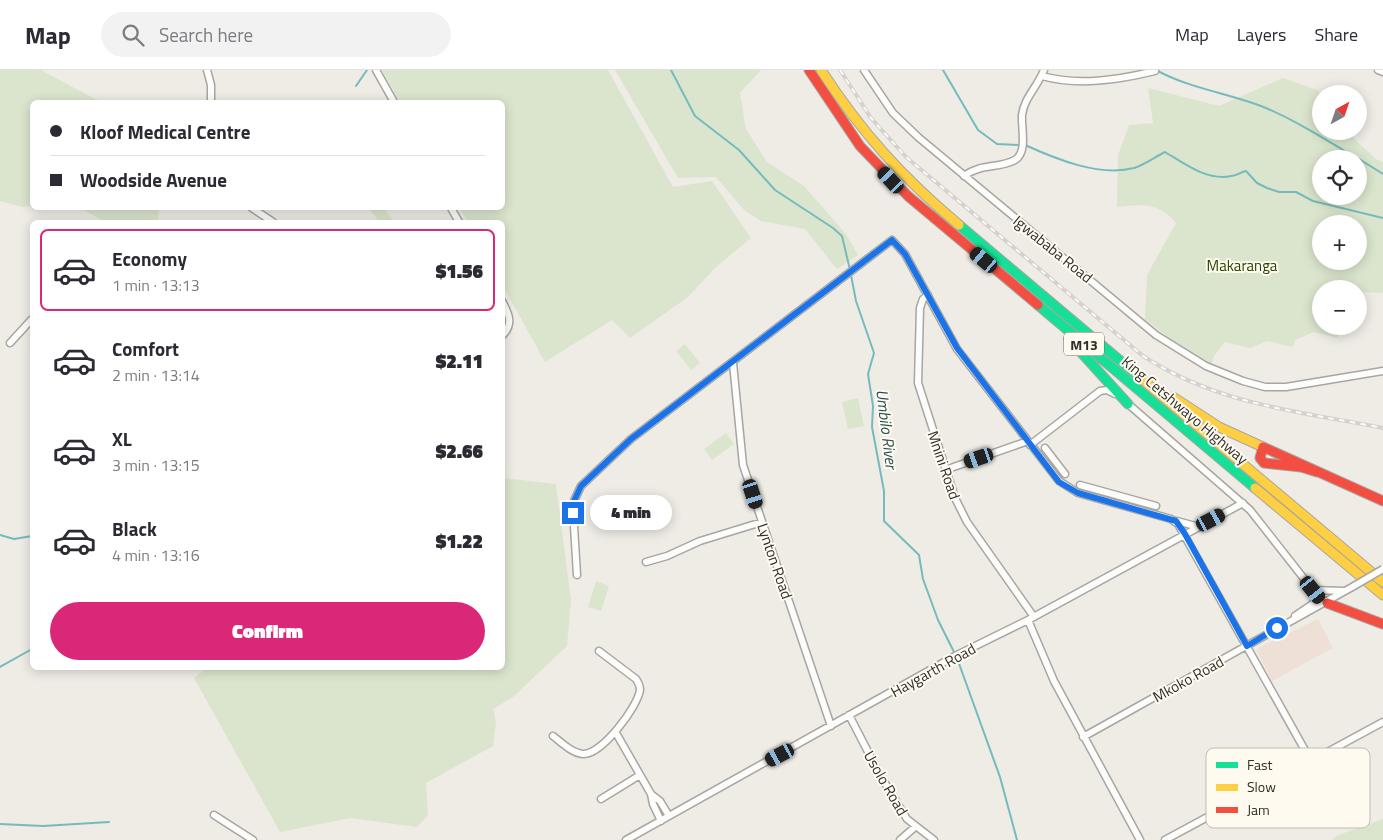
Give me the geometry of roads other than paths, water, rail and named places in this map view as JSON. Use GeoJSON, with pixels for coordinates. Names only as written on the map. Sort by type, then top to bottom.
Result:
{"type":"FeatureCollection","features":[{"type":"Feature","properties":{"kind":"main road","name":"King Cetshwayo Highway"},"geometry":{"type":"LineString","coordinates":[[809,70],[842,122],[880,168],[916,203],[1383,595]]}},
{"type":"Feature","properties":{"kind":"main road","name":"King Cetshwayo Highway"},"geometry":{"type":"LineString","coordinates":[[821,70],[862,130],[900,174],[1383,582]]}},
{"type":"Feature","properties":{"kind":"main road"},"geometry":{"type":"LineString","coordinates":[[999,272],[1072,342],[1128,404]]}},
{"type":"Feature","properties":{"kind":"main road"},"geometry":{"type":"LineString","coordinates":[[1106,349],[1206,420],[1316,472],[1383,501]]}},
{"type":"Feature","properties":{"kind":"main road"},"geometry":{"type":"LineString","coordinates":[[1262,447],[1259,457],[1264,463],[1301,466],[1316,472]]}},
{"type":"Feature","properties":{"kind":"main road"},"geometry":{"type":"LineString","coordinates":[[1323,601],[1383,624]]}},
{"type":"Feature","properties":{"kind":"street"},"geometry":{"type":"LineString","coordinates":[[207,70],[211,85],[211,100]]}},
{"type":"Feature","properties":{"kind":"street"},"geometry":{"type":"LineString","coordinates":[[376,70],[393,100]]}},
{"type":"Feature","properties":{"kind":"street","name":"Igwababa Road"},"geometry":{"type":"LineString","coordinates":[[864,70],[897,118],[964,176],[1164,341],[1206,366],[1254,385],[1271,388],[1383,372]]}},
{"type":"Feature","properties":{"kind":"street"},"geometry":{"type":"LineString","coordinates":[[1378,70],[1383,72]]}},
{"type":"Feature","properties":{"kind":"street"},"geometry":{"type":"LineString","coordinates":[[964,176],[974,169],[1012,161],[1020,155],[1022,148],[1023,110],[1043,73],[1067,82],[1124,78],[1155,71]]}},
{"type":"Feature","properties":{"kind":"street"},"geometry":{"type":"LineString","coordinates":[[255,210],[269,220]]}},
{"type":"Feature","properties":{"kind":"street"},"geometry":{"type":"LineString","coordinates":[[577,575],[573,510],[574,501],[581,486],[631,439],[892,240],[905,254],[957,348],[1044,463],[1065,487],[1095,498],[1199,527]]}},
{"type":"Feature","properties":{"kind":"street","name":"Mnini Road"},"geometry":{"type":"LineString","coordinates":[[928,295],[923,299],[920,308],[918,379],[945,470],[962,516],[1031,618],[1054,681],[1140,840]]}},
{"type":"Feature","properties":{"kind":"street"},"geometry":{"type":"LineString","coordinates":[[505,308],[510,320],[509,328],[505,333]]}},
{"type":"Feature","properties":{"kind":"street"},"geometry":{"type":"LineString","coordinates":[[10,343],[30,320]]}},
{"type":"Feature","properties":{"kind":"street","name":"Lynton Road"},"geometry":{"type":"LineString","coordinates":[[733,362],[743,465],[831,726]]}},
{"type":"Feature","properties":{"kind":"street"},"geometry":{"type":"LineString","coordinates":[[1096,370],[1101,383],[1100,391]]}},
{"type":"Feature","properties":{"kind":"street"},"geometry":{"type":"LineString","coordinates":[[945,470],[1029,443],[1100,391],[1113,392],[1243,503],[1260,521],[1323,601]]}},
{"type":"Feature","properties":{"kind":"street"},"geometry":{"type":"LineString","coordinates":[[1045,448],[1065,474]]}},
{"type":"Feature","properties":{"kind":"street"},"geometry":{"type":"LineString","coordinates":[[1044,463],[1052,458]]}},
{"type":"Feature","properties":{"kind":"street"},"geometry":{"type":"LineString","coordinates":[[1080,485],[1156,506]]}},
{"type":"Feature","properties":{"kind":"street"},"geometry":{"type":"LineString","coordinates":[[1095,498],[1097,490]]}},
{"type":"Feature","properties":{"kind":"street","name":"Haygarth Road"},"geometry":{"type":"LineString","coordinates":[[626,840],[969,649],[1031,618],[1243,503]]}},
{"type":"Feature","properties":{"kind":"street"},"geometry":{"type":"LineString","coordinates":[[1176,521],[1185,534],[1303,748]]}},
{"type":"Feature","properties":{"kind":"street"},"geometry":{"type":"LineString","coordinates":[[646,562],[661,558],[700,541],[762,522]]}},
{"type":"Feature","properties":{"kind":"street","name":"Mkoko Road"},"geometry":{"type":"LineString","coordinates":[[1083,737],[1247,646],[1323,601],[1383,570]]}},
{"type":"Feature","properties":{"kind":"street"},"geometry":{"type":"LineString","coordinates":[[1313,590],[1345,591]]}},
{"type":"Feature","properties":{"kind":"street"},"geometry":{"type":"LineString","coordinates":[[553,736],[568,747],[585,754],[598,750],[616,733],[639,694],[640,685],[636,679],[599,651]]}},
{"type":"Feature","properties":{"kind":"street","name":"Usolo Road"},"geometry":{"type":"LineString","coordinates":[[849,715],[880,775],[906,819],[915,827],[926,832],[934,840]]}},
{"type":"Feature","properties":{"kind":"street"},"geometry":{"type":"LineString","coordinates":[[1334,748],[1383,722]]}},
{"type":"Feature","properties":{"kind":"street"},"geometry":{"type":"LineString","coordinates":[[616,733],[651,794],[661,821]]}},
{"type":"Feature","properties":{"kind":"street"},"geometry":{"type":"LineString","coordinates":[[1295,734],[1308,748]]}},
{"type":"Feature","properties":{"kind":"street"},"geometry":{"type":"LineString","coordinates":[[601,799],[640,775]]}},
{"type":"Feature","properties":{"kind":"street"},"geometry":{"type":"LineString","coordinates":[[651,794],[660,801],[669,816]]}},
{"type":"Feature","properties":{"kind":"street"},"geometry":{"type":"LineString","coordinates":[[214,814],[253,840]]}},
{"type":"Feature","properties":{"kind":"street"},"geometry":{"type":"LineString","coordinates":[[1165,840],[1206,818]]}},
{"type":"Feature","properties":{"kind":"street"},"geometry":{"type":"LineString","coordinates":[[900,840],[915,827]]}},
{"type":"Feature","properties":{"kind":"street"},"geometry":{"type":"LineString","coordinates":[[1181,832],[1184,840]]}},
{"type":"Feature","properties":{"kind":"waterway"},"geometry":{"type":"LineString","coordinates":[[356,86],[367,70]]}},
{"type":"Feature","properties":{"kind":"waterway","name":"Umbilo River"},"geometry":{"type":"LineString","coordinates":[[671,70],[695,116],[739,150],[775,190],[833,228],[842,236],[850,270]]}},
{"type":"Feature","properties":{"kind":"waterway"},"geometry":{"type":"LineString","coordinates":[[943,70],[978,130],[997,144],[1019,145]]}},
{"type":"Feature","properties":{"kind":"waterway"},"geometry":{"type":"LineString","coordinates":[[1156,70],[1194,86],[1261,106],[1311,131],[1343,150]]}},
{"type":"Feature","properties":{"kind":"waterway"},"geometry":{"type":"LineString","coordinates":[[1025,145],[1064,161],[1107,170],[1134,168],[1165,152],[1205,174],[1222,177],[1233,176],[1246,171],[1257,183],[1267,188],[1279,192],[1296,192],[1313,201],[1383,218]]}},
{"type":"Feature","properties":{"kind":"waterway"},"geometry":{"type":"LineString","coordinates":[[1367,164],[1383,174]]}},
{"type":"Feature","properties":{"kind":"waterway","name":"Umbilo River"},"geometry":{"type":"LineString","coordinates":[[851,275],[856,301],[874,353],[868,374],[873,406],[872,427],[884,491],[884,521],[919,555],[923,579],[938,620],[955,654]]}},
{"type":"Feature","properties":{"kind":"waterway"},"geometry":{"type":"LineString","coordinates":[[0,535],[14,539],[30,536]]}},
{"type":"Feature","properties":{"kind":"waterway"},"geometry":{"type":"LineString","coordinates":[[0,667],[30,650]]}},
{"type":"Feature","properties":{"kind":"waterway","name":"Umbilo River"},"geometry":{"type":"LineString","coordinates":[[957,658],[1000,777],[1017,840]]}},
{"type":"Feature","properties":{"kind":"waterway"},"geometry":{"type":"LineString","coordinates":[[0,824],[43,826],[109,822]]}},
{"type":"Feature","properties":{"kind":"railway"},"geometry":{"type":"LineString","coordinates":[[840,70],[871,118],[906,157],[1143,356],[1200,386],[1230,396],[1289,411],[1383,428]]}},
{"type":"Feature","properties":{"kind":"park label","name":"Makaranga"},"geometry":{"type":"Point","coordinates":[1242,265]}}]}
